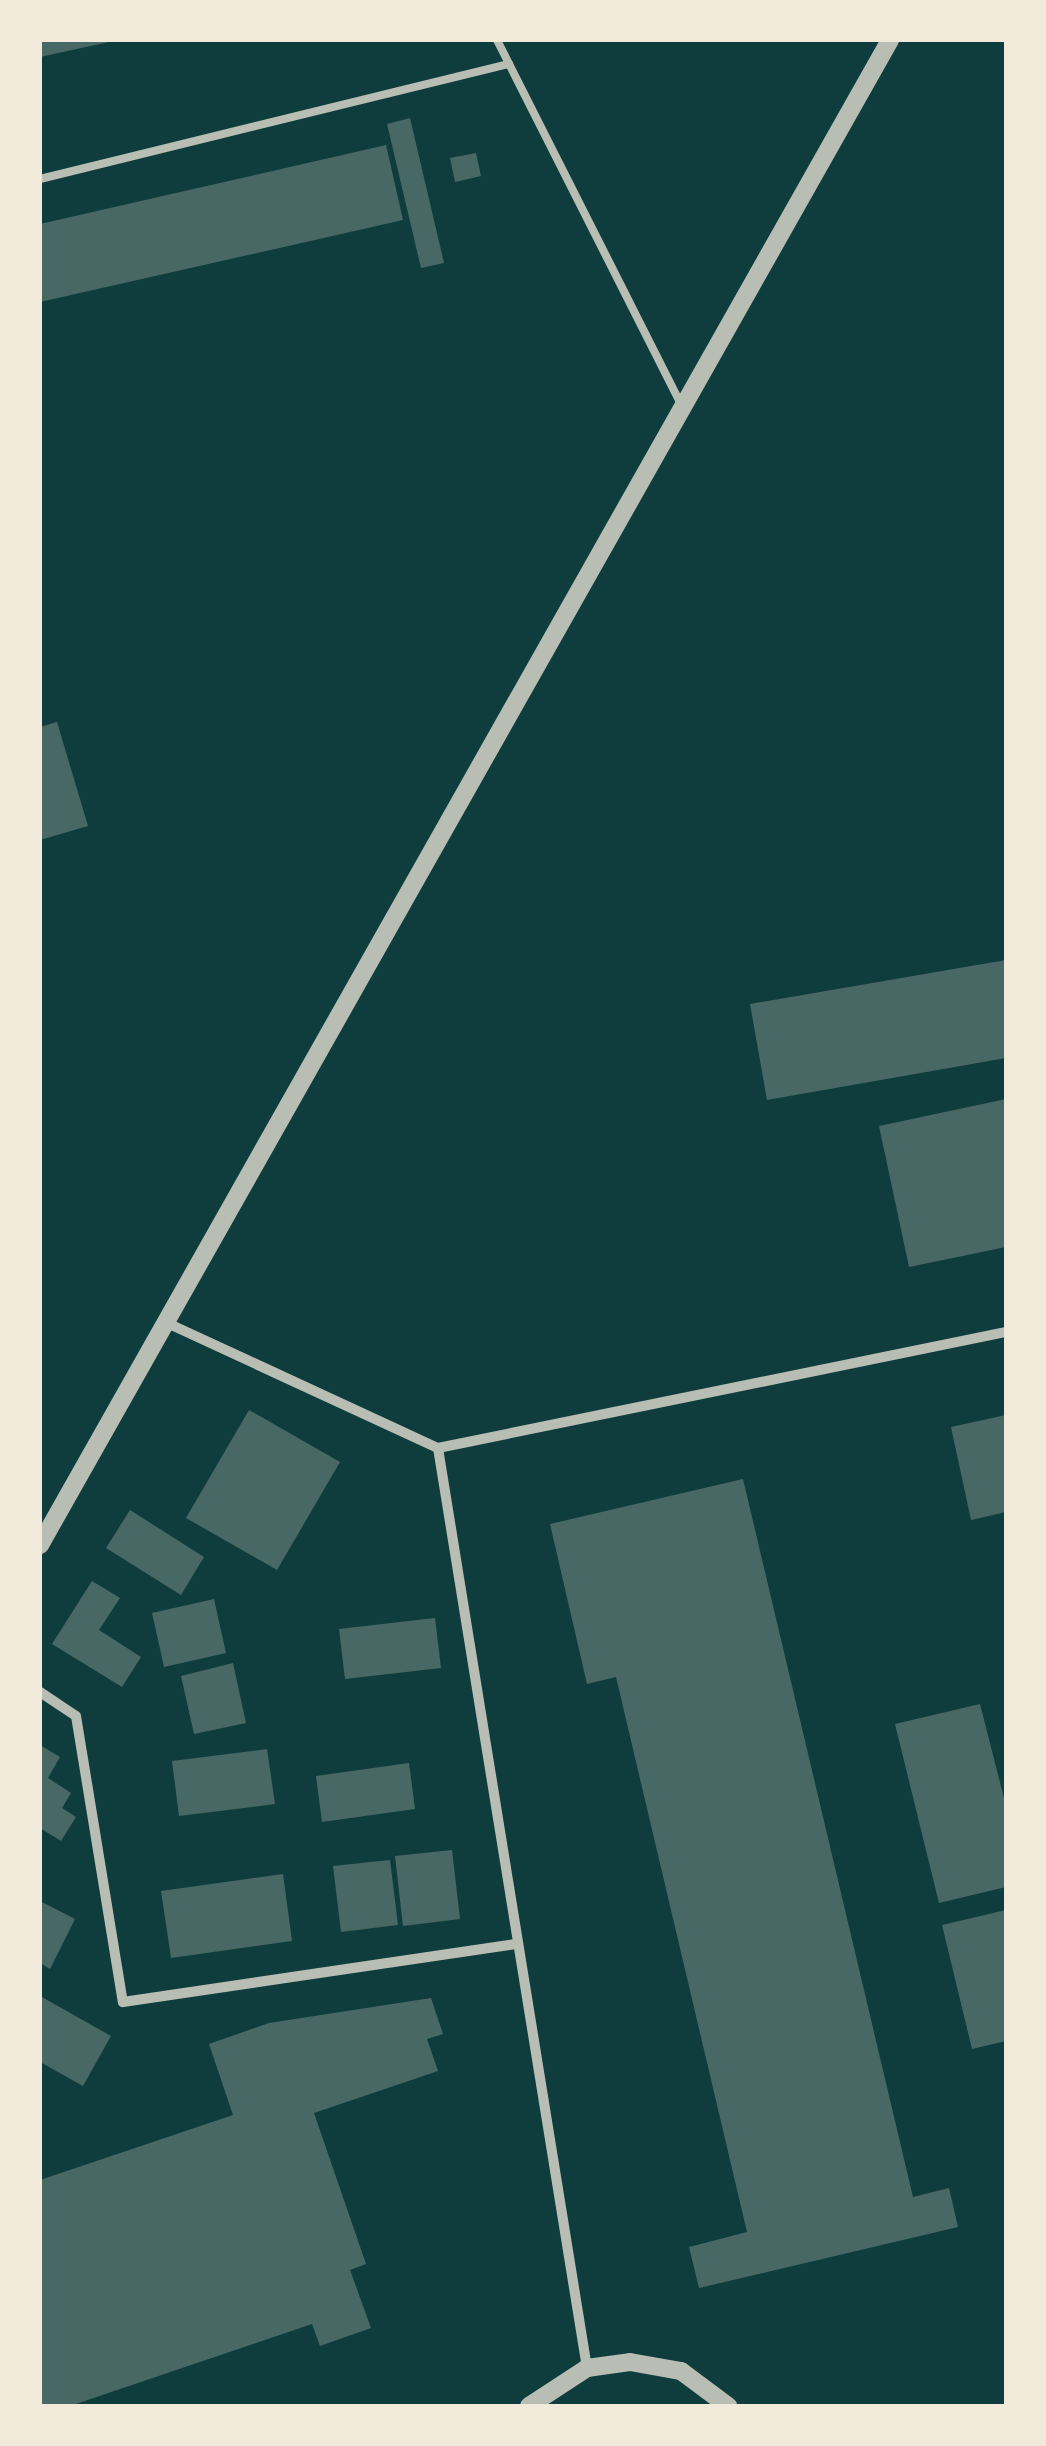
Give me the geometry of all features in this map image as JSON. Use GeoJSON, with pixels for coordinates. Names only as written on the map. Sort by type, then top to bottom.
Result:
{"type":"FeatureCollection","features":[{"type":"Feature","properties":{"kind":"street"},"geometry":{"type":"LineString","coordinates":[[40,1545],[890,40]]}},
{"type":"Feature","properties":{"kind":"street"},"geometry":{"type":"LineString","coordinates":[[164,1322],[438,1448],[1006,1332]]}},
{"type":"Feature","properties":{"kind":"street"},"geometry":{"type":"LineString","coordinates":[[438,1448],[586,2368]]}},
{"type":"Feature","properties":{"kind":"street"},"geometry":{"type":"LineString","coordinates":[[40,1692],[76,1716],[123,2002],[518,1944]]}},
{"type":"Feature","properties":{"kind":"street"},"geometry":{"type":"LineString","coordinates":[[530,2406],[586,2368],[630,2362],[681,2371],[728,2406]]}},
{"type":"Feature","properties":{"kind":"lane"},"geometry":{"type":"LineString","coordinates":[[497,40],[684,410]]}},
{"type":"Feature","properties":{"kind":"lane"},"geometry":{"type":"LineString","coordinates":[[40,179],[508,64]]}},
{"type":"Feature","properties":{"kind":"building"},"geometry":{"type":"Polygon","coordinates":[[[40,40],[109,40],[109,42],[40,57],[40,40]]]}},
{"type":"Feature","properties":{"kind":"building"},"geometry":{"type":"Polygon","coordinates":[[[410,118],[444,263],[421,268],[387,124],[410,118]]]}},
{"type":"Feature","properties":{"kind":"building"},"geometry":{"type":"Polygon","coordinates":[[[386,145],[403,220],[40,302],[40,224],[386,145]]]}},
{"type":"Feature","properties":{"kind":"building"},"geometry":{"type":"Polygon","coordinates":[[[476,153],[481,176],[455,182],[450,158],[476,153]]]}},
{"type":"Feature","properties":{"kind":"building"},"geometry":{"type":"Polygon","coordinates":[[[57,722],[88,826],[40,840],[40,727],[57,722]]]}},
{"type":"Feature","properties":{"kind":"building"},"geometry":{"type":"Polygon","coordinates":[[[1006,960],[1006,1058],[767,1100],[750,1004],[1006,960]]]}},
{"type":"Feature","properties":{"kind":"building"},"geometry":{"type":"Polygon","coordinates":[[[1006,1099],[1006,1247],[909,1267],[879,1126],[1006,1099]]]}},
{"type":"Feature","properties":{"kind":"building"},"geometry":{"type":"Polygon","coordinates":[[[249,1410],[340,1462],[277,1570],[186,1518],[249,1410]]]}},
{"type":"Feature","properties":{"kind":"building"},"geometry":{"type":"Polygon","coordinates":[[[1006,1415],[1006,1512],[971,1520],[951,1427],[1006,1415]]]}},
{"type":"Feature","properties":{"kind":"building"},"geometry":{"type":"Polygon","coordinates":[[[743,1479],[913,2197],[949,2188],[958,2227],[699,2288],[689,2247],[747,2232],[616,1677],[587,1684],[550,1524],[743,1479]]]}},
{"type":"Feature","properties":{"kind":"building"},"geometry":{"type":"Polygon","coordinates":[[[130,1510],[204,1557],[181,1595],[106,1548],[130,1510]]]}},
{"type":"Feature","properties":{"kind":"building"},"geometry":{"type":"Polygon","coordinates":[[[92,1581],[120,1598],[99,1630],[141,1657],[122,1687],[52,1644],[92,1581]]]}},
{"type":"Feature","properties":{"kind":"building"},"geometry":{"type":"Polygon","coordinates":[[[214,1599],[226,1653],[164,1667],[152,1613],[214,1599]]]}},
{"type":"Feature","properties":{"kind":"building"},"geometry":{"type":"Polygon","coordinates":[[[435,1618],[441,1668],[345,1679],[339,1629],[435,1618]]]}},
{"type":"Feature","properties":{"kind":"building"},"geometry":{"type":"Polygon","coordinates":[[[233,1663],[246,1723],[194,1734],[181,1676],[233,1663]]]}},
{"type":"Feature","properties":{"kind":"building"},"geometry":{"type":"Polygon","coordinates":[[[980,1704],[1006,1806],[1006,1887],[939,1903],[895,1724],[980,1704]]]}},
{"type":"Feature","properties":{"kind":"building"},"geometry":{"type":"Polygon","coordinates":[[[40,1745],[60,1757],[48,1778],[71,1793],[62,1808],[76,1817],[61,1841],[40,1828],[40,1745]]]}},
{"type":"Feature","properties":{"kind":"building"},"geometry":{"type":"Polygon","coordinates":[[[267,1749],[275,1804],[179,1816],[172,1761],[267,1749]]]}},
{"type":"Feature","properties":{"kind":"building"},"geometry":{"type":"Polygon","coordinates":[[[409,1763],[415,1809],[322,1822],[316,1776],[409,1763]]]}},
{"type":"Feature","properties":{"kind":"building"},"geometry":{"type":"Polygon","coordinates":[[[452,1850],[460,1919],[403,1926],[395,1856],[452,1850]]]}},
{"type":"Feature","properties":{"kind":"building"},"geometry":{"type":"Polygon","coordinates":[[[390,1860],[398,1925],[341,1932],[333,1866],[390,1860]]]}},
{"type":"Feature","properties":{"kind":"building"},"geometry":{"type":"Polygon","coordinates":[[[283,1874],[292,1941],[171,1958],[161,1891],[283,1874]]]}},
{"type":"Feature","properties":{"kind":"building"},"geometry":{"type":"Polygon","coordinates":[[[40,1901],[75,1919],[50,1969],[40,1963],[40,1901]]]}},
{"type":"Feature","properties":{"kind":"building"},"geometry":{"type":"Polygon","coordinates":[[[1006,1910],[1006,2041],[972,2049],[942,1925],[1006,1910]]]}},
{"type":"Feature","properties":{"kind":"building"},"geometry":{"type":"Polygon","coordinates":[[[40,1996],[111,2036],[83,2086],[40,2062],[40,1996]]]}},
{"type":"Feature","properties":{"kind":"building"},"geometry":{"type":"Polygon","coordinates":[[[431,1998],[443,2034],[427,2039],[438,2071],[314,2113],[366,2264],[350,2270],[371,2328],[320,2346],[312,2324],[70,2406],[40,2406],[40,2180],[233,2115],[209,2044],[269,2023],[431,1998]]]}}]}
